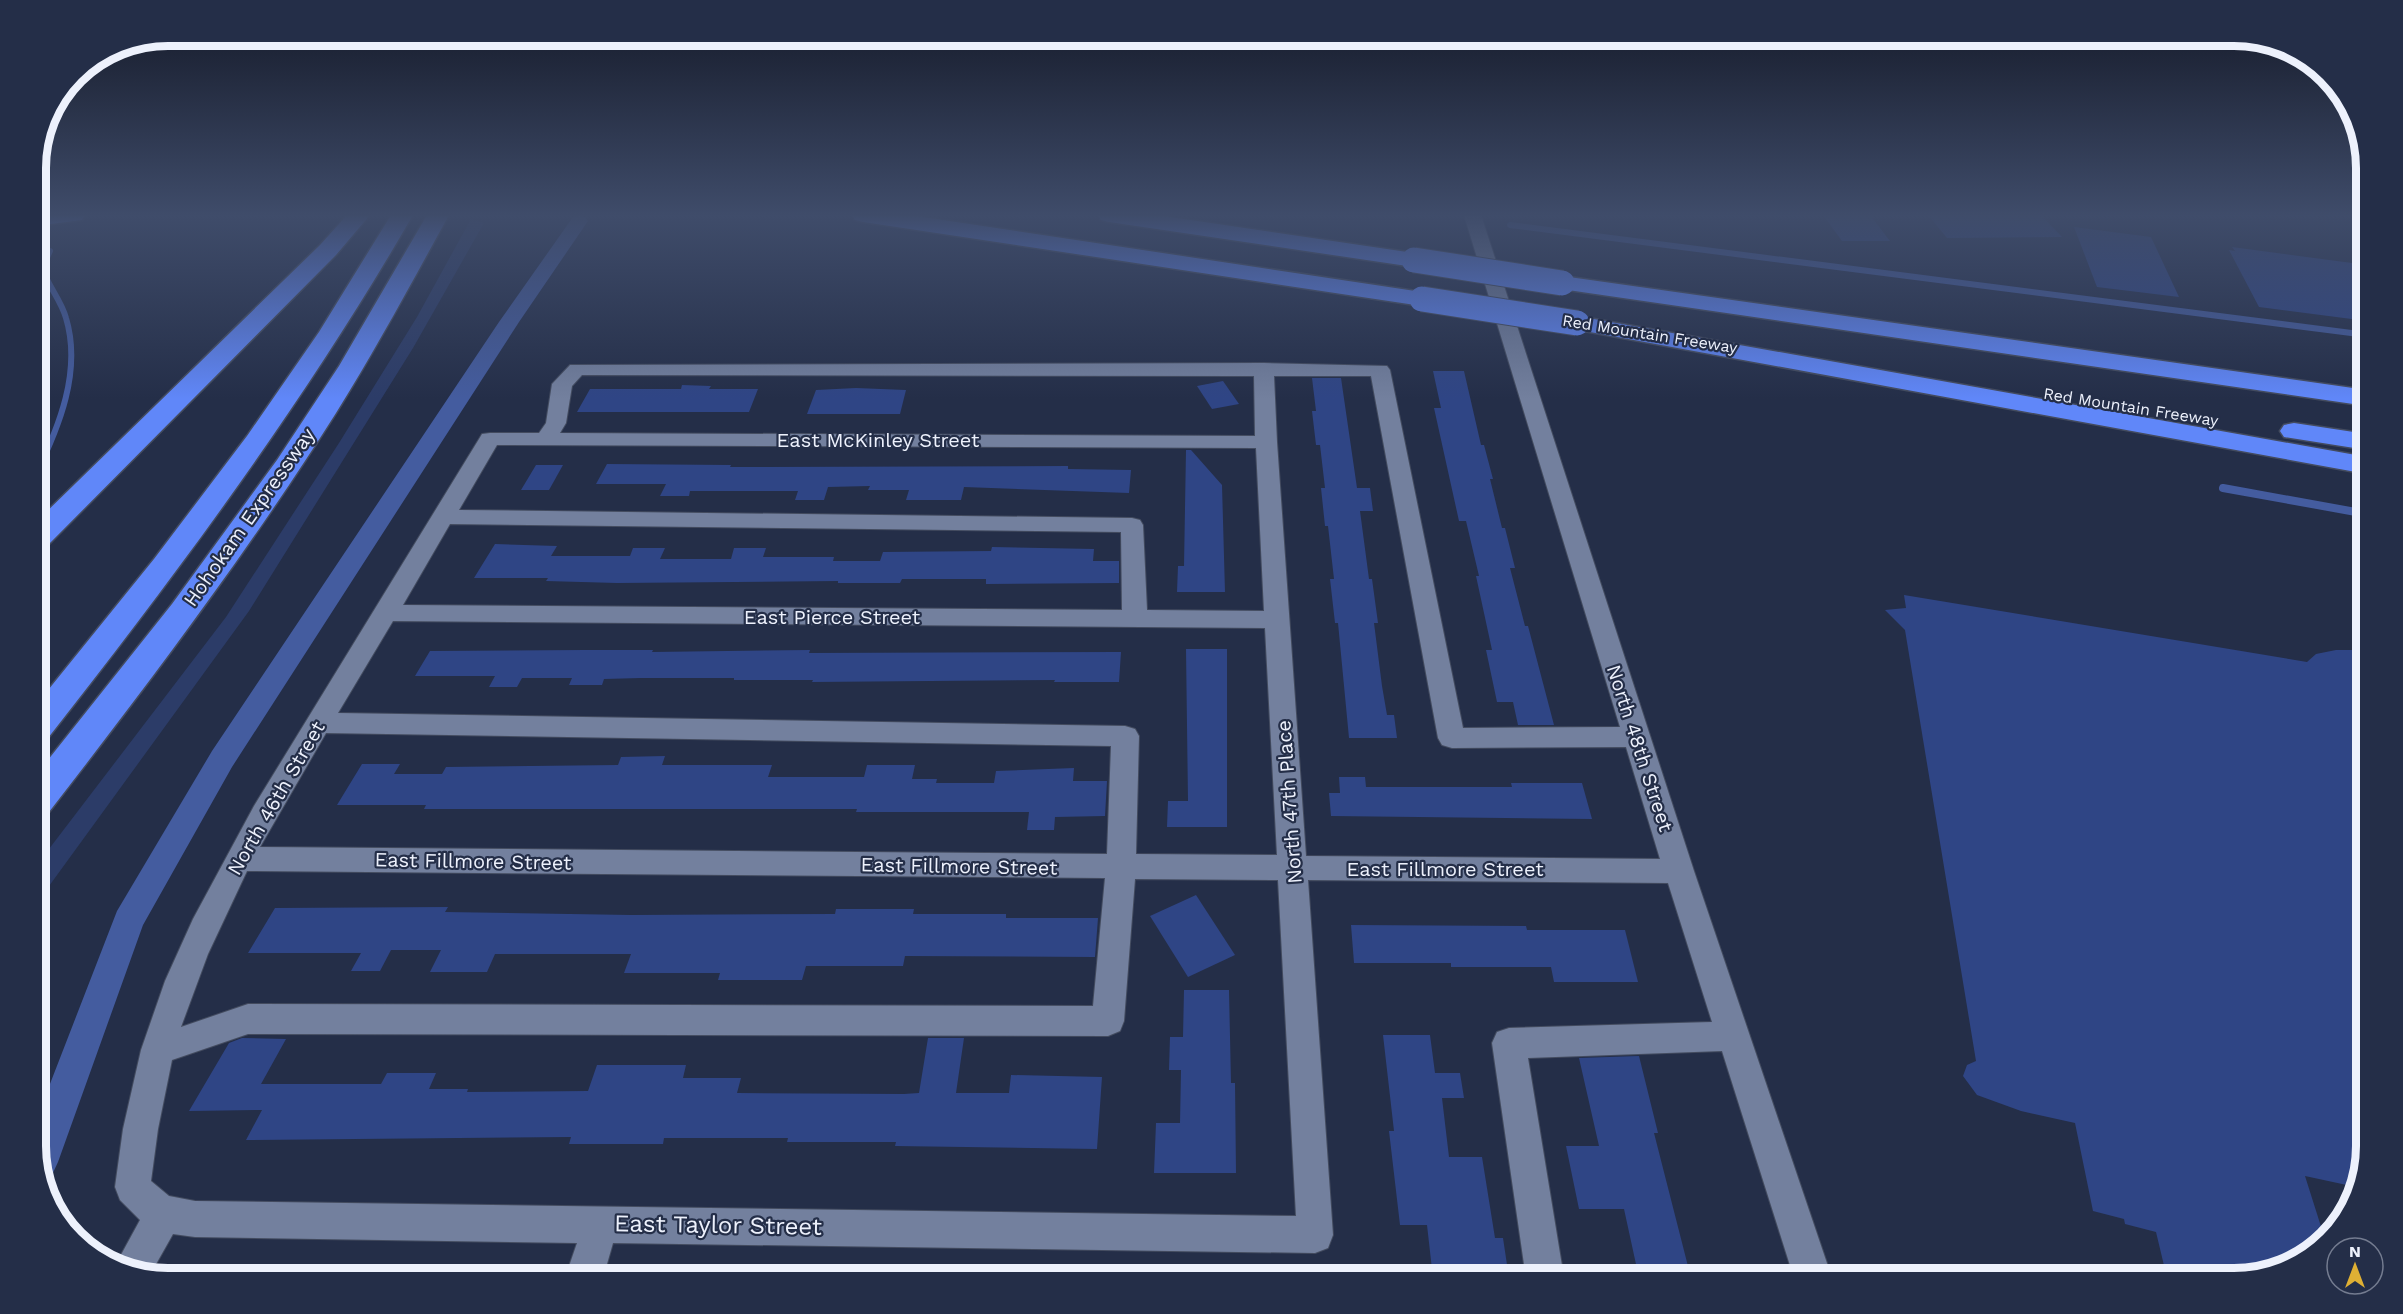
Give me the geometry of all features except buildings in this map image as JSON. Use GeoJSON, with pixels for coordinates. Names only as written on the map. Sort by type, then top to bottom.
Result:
{"type":"FeatureCollection","features":[{"type":"Feature","properties":{"kind":"highway"},"geometry":{"type":"LineString","coordinates":[[47,528],[300,276]]}},
{"type":"Feature","properties":{"kind":"highway","name":"Hohokam Expressway"},"geometry":{"type":"LineString","coordinates":[[47,715],[140,600],[256,443],[333,330],[365,276]]}},
{"type":"Feature","properties":{"kind":"highway","name":"Hohokam Expressway"},"geometry":{"type":"LineString","coordinates":[[47,788],[178,618],[291,460],[371,333],[403,276]]}},
{"type":"Feature","properties":{"kind":"highway","name":"Red Mountain Freeway"},"geometry":{"type":"LineString","coordinates":[[1269,276],[2356,440]]}},
{"type":"Feature","properties":{"kind":"highway","name":"Red Mountain Freeway"},"geometry":{"type":"LineString","coordinates":[[1515,276],[2356,394]]}},
{"type":"Feature","properties":{"kind":"highway"},"geometry":{"type":"LineString","coordinates":[[1577,323],[2356,464]]}},
{"type":"Feature","properties":{"kind":"street","name":"North 48th Street"},"geometry":{"type":"LineString","coordinates":[[1491,276],[1679,871],[1810,1268]]}},
{"type":"Feature","properties":{"kind":"street"},"geometry":{"type":"LineString","coordinates":[[545,439],[556,423],[562,384],[577,369],[1380,370],[1452,738],[1636,737]]}},
{"type":"Feature","properties":{"kind":"street","name":"North 47th Place"},"geometry":{"type":"LineString","coordinates":[[1264,369],[1266,442],[1315,1235]]}},
{"type":"Feature","properties":{"kind":"street","name":"East McKinley Street"},"geometry":{"type":"LineString","coordinates":[[490,439],[1266,442]]}},
{"type":"Feature","properties":{"kind":"street","name":"North 46th Street"},"geometry":{"type":"LineString","coordinates":[[164,1215],[146,1203],[133,1187],[137,1144],[158,1050],[191,955],[240,859],[490,439]]}},
{"type":"Feature","properties":{"kind":"street"},"geometry":{"type":"LineString","coordinates":[[443,517],[1132,525],[1135,619]]}},
{"type":"Feature","properties":{"kind":"street","name":"East Pierce Street"},"geometry":{"type":"LineString","coordinates":[[386,613],[1277,620]]}},
{"type":"Feature","properties":{"kind":"street"},"geometry":{"type":"LineString","coordinates":[[158,1050],[248,1019],[1108,1021],[1122,867],[1125,736],[319,723]]}},
{"type":"Feature","properties":{"kind":"street","name":"East Fillmore Street"},"geometry":{"type":"LineString","coordinates":[[240,859],[1679,871]]}},
{"type":"Feature","properties":{"kind":"street"},"geometry":{"type":"LineString","coordinates":[[1543,1268],[1509,1042],[1733,1036]]}},
{"type":"Feature","properties":{"kind":"street"},"geometry":{"type":"LineString","coordinates":[[137,1263],[164,1215]]}},
{"type":"Feature","properties":{"kind":"street","name":"East Taylor Street"},"geometry":{"type":"LineString","coordinates":[[164,1215],[195,1219],[1315,1235]]}},
{"type":"Feature","properties":{"kind":"street"},"geometry":{"type":"LineString","coordinates":[[587,1268],[601,1224]]}},
{"type":"Feature","properties":{"kind":"shaded area"},"geometry":{"type":"Polygon","coordinates":[[[439,276],[454,276],[413,348],[249,611],[47,889],[47,852],[226,617],[339,443],[439,276]]]}},
{"type":"Feature","properties":{"kind":"waterway"},"geometry":{"type":"LineString","coordinates":[[47,1140],[128,921],[222,759],[541,276]]}},
{"type":"Feature","properties":{"kind":"waterway"},"geometry":{"type":"LineString","coordinates":[[1910,276],[2356,334]]}},
{"type":"Feature","properties":{"kind":"waterway"},"geometry":{"type":"LineString","coordinates":[[47,279],[66,318],[71,358],[66,398],[47,450]]}},
{"type":"Feature","properties":{"kind":"waterway"},"geometry":{"type":"LineString","coordinates":[[2223,488],[2356,512]]}}]}
